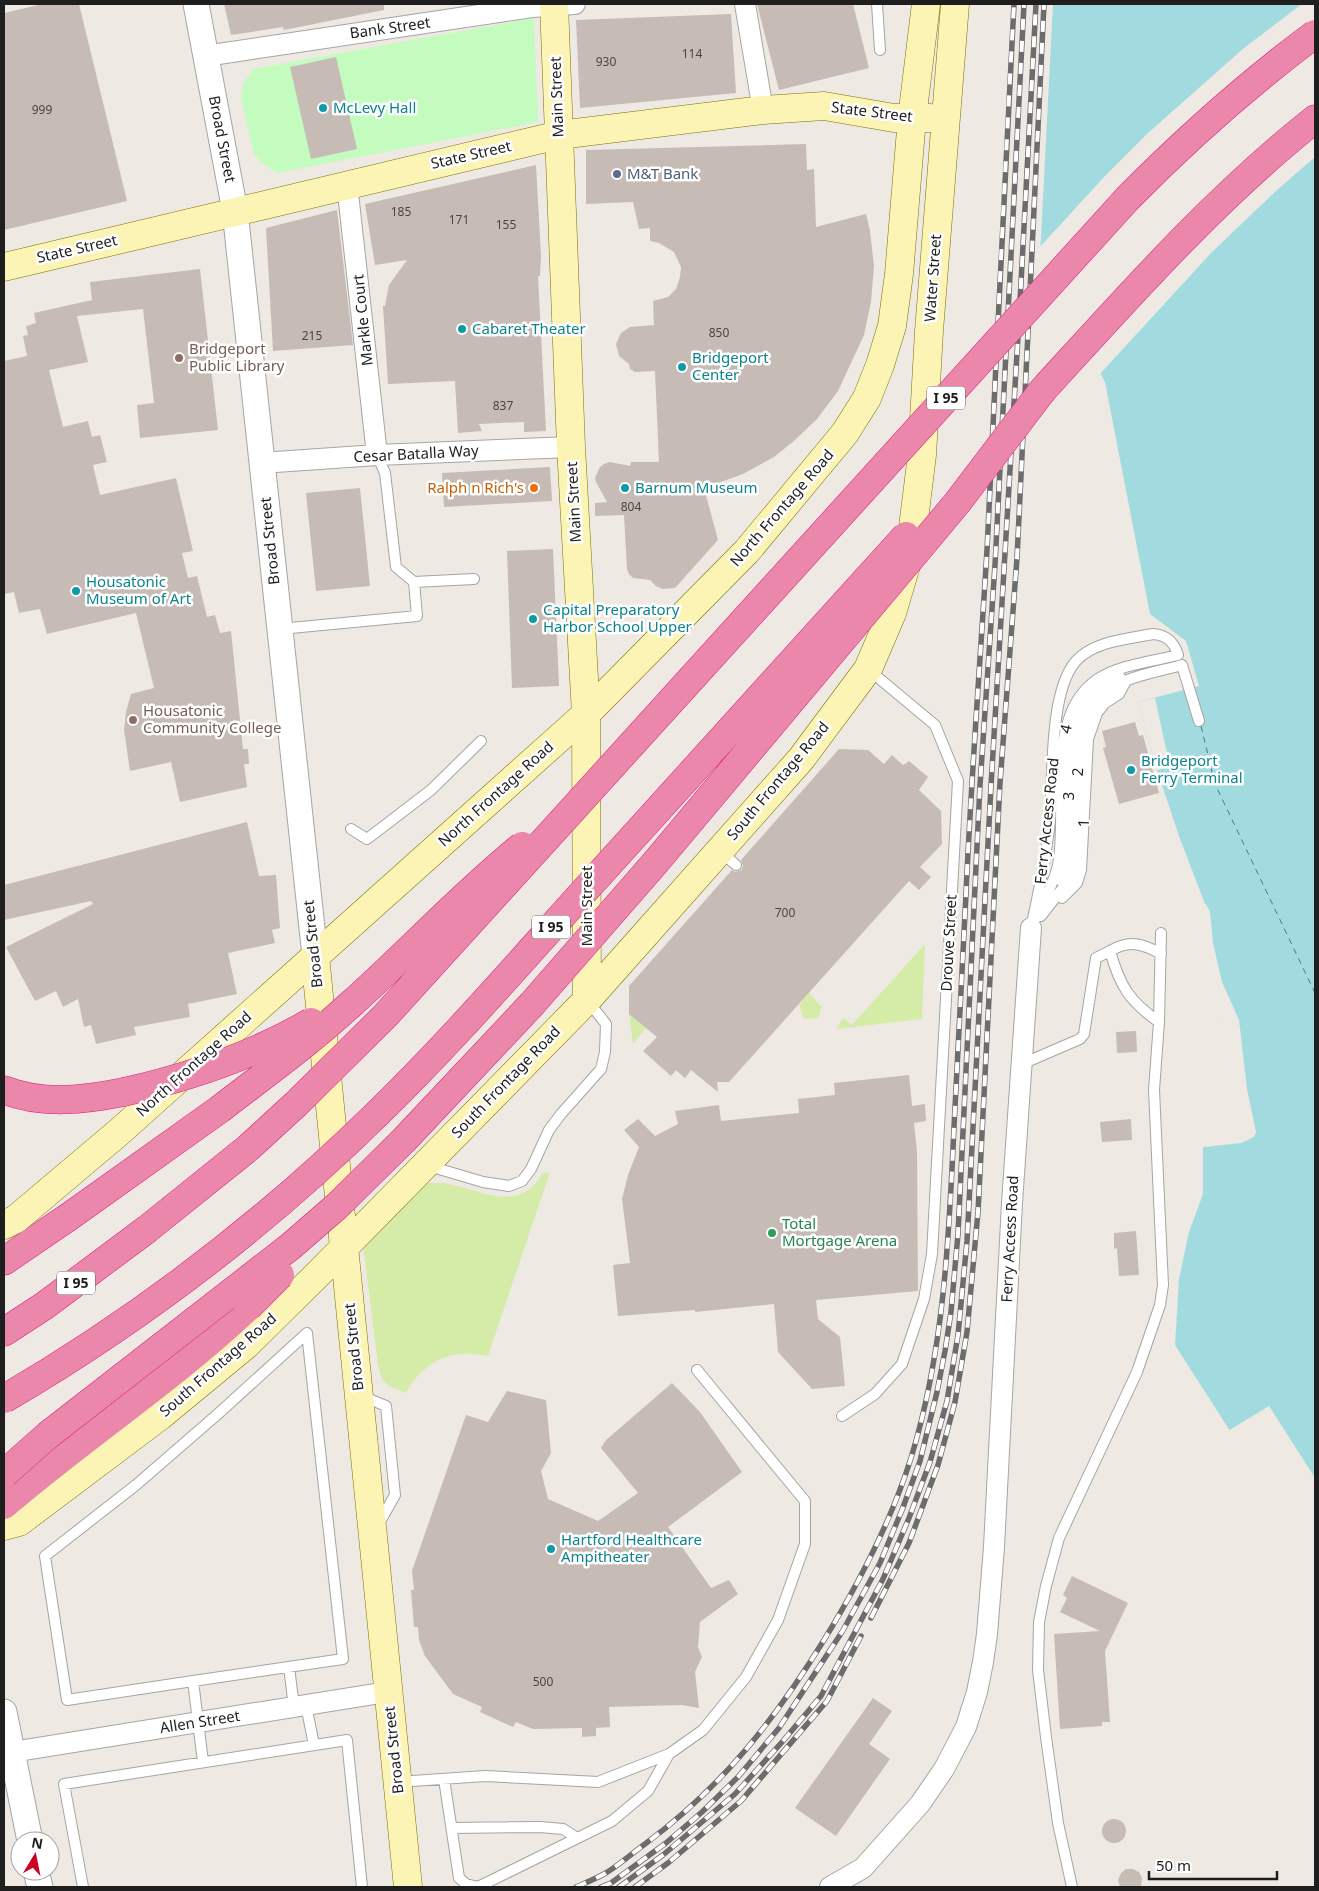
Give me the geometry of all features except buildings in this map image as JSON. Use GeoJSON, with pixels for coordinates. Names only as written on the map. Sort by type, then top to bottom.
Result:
{"type":"FeatureCollection","features":[{"type":"Feature","properties":{"kind":"highway","name":"I 95"},"geometry":{"type":"LineString","coordinates":[[4,1332],[52,1300],[146,1230],[248,1148],[340,1062],[385,1016],[598,783],[1127,199],[1217,113],[1264,73],[1315,34]]}},
{"type":"Feature","properties":{"kind":"highway","name":"I 95"},"geometry":{"type":"LineString","coordinates":[[4,1399],[89,1347],[190,1275],[288,1196],[378,1113],[471,1016],[915,525],[1190,231],[1257,167],[1315,119]]}},
{"type":"Feature","properties":{"kind":"highway"},"geometry":{"type":"LineString","coordinates":[[4,1505],[40,1474],[185,1363],[248,1307],[306,1249],[404,1140],[532,1004],[656,863],[956,503],[1042,391]]}},
{"type":"Feature","properties":{"kind":"highway"},"geometry":{"type":"LineString","coordinates":[[4,1261],[57,1226],[220,1109],[319,1032],[408,952],[487,874],[598,783]]}},
{"type":"Feature","properties":{"kind":"highway"},"geometry":{"type":"LineString","coordinates":[[4,1090],[26,1096],[58,1100],[87,1099],[163,1083],[209,1070],[276,1041],[319,1017],[408,952]]}},
{"type":"Feature","properties":{"kind":"highway"},"geometry":{"type":"LineString","coordinates":[[4,1474],[48,1435],[291,1246],[342,1201],[404,1140]]}},
{"type":"Feature","properties":{"kind":"highway"},"geometry":{"type":"LineString","coordinates":[[4,1312],[146,1230]]}},
{"type":"Feature","properties":{"kind":"main road","name":"Main Street"},"geometry":{"type":"LineString","coordinates":[[554,4],[572,447],[586,714],[587,1000]]}},
{"type":"Feature","properties":{"kind":"main road"},"geometry":{"type":"LineString","coordinates":[[912,118],[926,4]]}},
{"type":"Feature","properties":{"kind":"main road","name":"Water Street"},"geometry":{"type":"LineString","coordinates":[[910,552],[922,455],[935,246],[955,4]]}},
{"type":"Feature","properties":{"kind":"main road","name":"State Street"},"geometry":{"type":"LineString","coordinates":[[4,266],[559,135],[764,110],[824,106],[894,118],[946,117]]}},
{"type":"Feature","properties":{"kind":"main road","name":"North Frontage Road"},"geometry":{"type":"LineString","coordinates":[[4,1225],[16,1219],[119,1132],[586,714],[747,551],[846,433],[867,398],[892,326],[912,118]]}},
{"type":"Feature","properties":{"kind":"main road","name":"South Frontage Road"},"geometry":{"type":"LineString","coordinates":[[4,1526],[19,1522],[160,1416],[246,1345],[728,858],[868,669],[892,613],[910,552]]}},
{"type":"Feature","properties":{"kind":"main road","name":"Broad Street"},"geometry":{"type":"LineString","coordinates":[[315,956],[408,1887]]}},
{"type":"Feature","properties":{"kind":"street","name":"Broad Street"},"geometry":{"type":"LineString","coordinates":[[196,4],[235,211],[315,956]]}},
{"type":"Feature","properties":{"kind":"street","name":"Bank Street"},"geometry":{"type":"LineString","coordinates":[[205,56],[554,4],[575,4]]}},
{"type":"Feature","properties":{"kind":"street"},"geometry":{"type":"LineString","coordinates":[[745,4],[764,110]]}},
{"type":"Feature","properties":{"kind":"street","name":"Markle Court"},"geometry":{"type":"LineString","coordinates":[[348,184],[377,455]]}},
{"type":"Feature","properties":{"kind":"street","name":"Cesar Batalla Way"},"geometry":{"type":"LineString","coordinates":[[261,463],[377,455],[572,447]]}},
{"type":"Feature","properties":{"kind":"street","name":"Ferry Access Road"},"geometry":{"type":"LineString","coordinates":[[830,1887],[863,1868],[920,1804],[944,1769],[966,1728],[977,1692],[987,1634],[994,1546],[1012,1203],[1031,928]]}},
{"type":"Feature","properties":{"kind":"street","name":"Allen Street"},"geometry":{"type":"LineString","coordinates":[[12,1752],[388,1692]]}},
{"type":"Feature","properties":{"kind":"street"},"geometry":{"type":"LineString","coordinates":[[4,1712],[28,1831]]}},
{"type":"Feature","properties":{"kind":"lane"},"geometry":{"type":"LineString","coordinates":[[877,4],[880,50]]}},
{"type":"Feature","properties":{"kind":"lane"},"geometry":{"type":"LineString","coordinates":[[377,455],[385,473],[396,568],[414,582],[474,579]]}},
{"type":"Feature","properties":{"kind":"lane"},"geometry":{"type":"LineString","coordinates":[[279,629],[417,616],[414,582]]}},
{"type":"Feature","properties":{"kind":"lane","name":"Ferry Access Road"},"geometry":{"type":"LineString","coordinates":[[1031,928],[1044,873],[1050,820],[1056,716],[1061,688],[1066,675],[1075,662],[1086,652],[1108,644],[1160,634],[1172,641],[1180,660],[1199,721]]}},
{"type":"Feature","properties":{"kind":"lane","name":"2"},"geometry":{"type":"LineString","coordinates":[[1031,928],[1069,880],[1073,869],[1080,745],[1087,716],[1099,697],[1105,692],[1126,681],[1180,660]]}},
{"type":"Feature","properties":{"kind":"lane","name":"4"},"geometry":{"type":"LineString","coordinates":[[1031,928],[1058,866],[1064,740],[1067,724],[1074,706],[1086,690],[1101,677],[1119,670],[1180,660]]}},
{"type":"Feature","properties":{"kind":"lane","name":"Drouve Street"},"geometry":{"type":"LineString","coordinates":[[842,1416],[875,1394],[902,1364],[924,1299],[932,1254],[958,781],[935,725],[868,669]]}},
{"type":"Feature","properties":{"kind":"lane"},"geometry":{"type":"LineString","coordinates":[[351,829],[367,839],[430,790],[482,741]]}},
{"type":"Feature","properties":{"kind":"lane"},"geometry":{"type":"LineString","coordinates":[[1072,1887],[1058,1823],[1046,1737],[1038,1670],[1039,1622],[1046,1586],[1059,1538],[1138,1372],[1160,1305],[1163,1285],[1154,1090],[1159,1022],[1160,933]]}},
{"type":"Feature","properties":{"kind":"lane"},"geometry":{"type":"LineString","coordinates":[[1022,1064],[1080,1039],[1084,1034],[1096,958],[1122,945],[1145,945],[1161,954]]}},
{"type":"Feature","properties":{"kind":"lane"},"geometry":{"type":"LineString","coordinates":[[1110,951],[1116,972],[1126,992],[1140,1009],[1159,1022]]}},
{"type":"Feature","properties":{"kind":"lane"},"geometry":{"type":"LineString","coordinates":[[425,1165],[483,1182],[509,1186],[522,1181],[560,1114],[601,1068],[605,1052],[606,1024],[587,1000]]}},
{"type":"Feature","properties":{"kind":"lane"},"geometry":{"type":"LineString","coordinates":[[307,1334],[343,1659],[193,1681],[67,1700],[45,1556],[143,1479],[307,1334]]}},
{"type":"Feature","properties":{"kind":"lane"},"geometry":{"type":"LineString","coordinates":[[397,1782],[485,1776],[598,1782],[669,1754],[703,1730],[746,1677],[778,1620],[805,1544],[806,1501],[697,1370]]}},
{"type":"Feature","properties":{"kind":"lane"},"geometry":{"type":"LineString","coordinates":[[289,1667],[314,1745]]}},
{"type":"Feature","properties":{"kind":"lane"},"geometry":{"type":"LineString","coordinates":[[193,1681],[203,1762]]}},
{"type":"Feature","properties":{"kind":"lane"},"geometry":{"type":"LineString","coordinates":[[83,1887],[64,1784],[347,1740],[362,1887]]}},
{"type":"Feature","properties":{"kind":"lane"},"geometry":{"type":"LineString","coordinates":[[444,1779],[459,1878],[466,1884],[478,1887],[612,1821],[648,1791],[669,1754]]}},
{"type":"Feature","properties":{"kind":"lane"},"geometry":{"type":"LineString","coordinates":[[452,1828],[540,1827],[564,1829],[577,1838]]}},
{"type":"Feature","properties":{"kind":"green space"},"geometry":{"type":"Polygon","coordinates":[[[534,18],[538,122],[277,173],[262,163],[254,154],[241,97],[243,84],[253,69],[534,18]]]}},
{"type":"Feature","properties":{"kind":"green space"},"geometry":{"type":"Polygon","coordinates":[[[925,944],[922,1019],[836,1029],[843,1018],[852,1025],[925,944]]]}},
{"type":"Feature","properties":{"kind":"green space"},"geometry":{"type":"Polygon","coordinates":[[[809,993],[822,1007],[818,1018],[804,1019],[799,1005],[809,993]]]}},
{"type":"Feature","properties":{"kind":"green space"},"geometry":{"type":"Polygon","coordinates":[[[629,1014],[646,1028],[633,1044],[629,1014]]]}},
{"type":"Feature","properties":{"kind":"green space"},"geometry":{"type":"Polygon","coordinates":[[[550,1172],[488,1356],[464,1354],[444,1358],[421,1372],[406,1393],[387,1384],[382,1377],[378,1365],[363,1245],[427,1183],[443,1183],[497,1196],[510,1197],[521,1194],[532,1187],[542,1174],[550,1172]]]}},
{"type":"Feature","properties":{"kind":"water"},"geometry":{"type":"Polygon","coordinates":[[[1053,4],[1315,4],[1315,1526],[1255,1438],[1232,1434],[1175,1345],[1179,1279],[1189,1232],[1203,1194],[1203,1147],[1243,1141],[1250,1128],[1225,1019],[1212,1018],[1201,919],[1205,904],[1179,836],[1157,770],[1138,702],[1199,686],[1186,641],[1150,614],[1105,382],[1040,256],[1053,4]]]}},
{"type":"Feature","properties":{"kind":"pier"},"geometry":{"type":"Polygon","coordinates":[[[1302,4],[1315,4],[1315,157],[1277,190],[1212,252],[1099,375],[1038,257],[1038,249],[1104,177],[1148,133],[1244,48],[1302,4]]]}},
{"type":"Feature","properties":{"kind":"pier"},"geometry":{"type":"Polygon","coordinates":[[[1155,698],[1170,767],[1157,770],[1138,702],[1155,698]]]}},
{"type":"Feature","properties":{"kind":"pier"},"geometry":{"type":"Polygon","coordinates":[[[1206,904],[1210,912],[1213,943],[1222,982],[1239,1020],[1247,1089],[1256,1132],[1254,1137],[1241,1143],[1205,1147],[1204,1144],[1239,1140],[1248,1128],[1231,1067],[1221,1019],[1209,1018],[1191,967],[1193,934],[1202,907],[1206,904]]]}},
{"type":"Feature","properties":{"kind":"pier"},"geometry":{"type":"Polygon","coordinates":[[[1269,1406],[1315,1478],[1315,1529],[1254,1440],[1233,1436],[1228,1431],[1269,1406]]]}},
{"type":"Feature","properties":{"kind":"ferry route"},"geometry":{"type":"LineString","coordinates":[[1201,726],[1215,784],[1315,993]]}},
{"type":"Feature","properties":{"kind":"railway"},"geometry":{"type":"LineString","coordinates":[[576,1887],[601,1876],[673,1822],[722,1776],[745,1751],[786,1698],[837,1618],[873,1552],[903,1482],[922,1418],[938,1336],[950,1210],[970,808],[987,550],[1014,4]]}},
{"type":"Feature","properties":{"kind":"railway"},"geometry":{"type":"LineString","coordinates":[[601,1887],[611,1883],[666,1843],[702,1812],[738,1777],[779,1728],[842,1632],[880,1563],[920,1461],[937,1392],[951,1312],[958,1234],[980,785],[995,565],[1024,4]]}},
{"type":"Feature","properties":{"kind":"railway"},"geometry":{"type":"LineString","coordinates":[[619,1887],[663,1855],[735,1794],[821,1696],[883,1579],[930,1462],[947,1401],[958,1335],[967,1241],[1036,4]]}},
{"type":"Feature","properties":{"kind":"railway"},"geometry":{"type":"LineString","coordinates":[[871,1618],[909,1543],[938,1465],[955,1402],[967,1332],[978,1212],[1000,783],[1017,558],[1044,4]]}},
{"type":"Feature","properties":{"kind":"railway"},"geometry":{"type":"LineString","coordinates":[[635,1887],[668,1863],[741,1801],[827,1701],[861,1636]]}},
{"type":"Feature","properties":{"kind":"place","name":"McLevy Hall"},"geometry":{"type":"Point","coordinates":[323,108]}},
{"type":"Feature","properties":{"kind":"place","name":"M&T Bank"},"geometry":{"type":"Point","coordinates":[617,174]}},
{"type":"Feature","properties":{"kind":"place","name":"Cabaret Theater"},"geometry":{"type":"Point","coordinates":[462,329]}},
{"type":"Feature","properties":{"kind":"place","name":"Bridgeport Public Library"},"geometry":{"type":"Point","coordinates":[179,358]}},
{"type":"Feature","properties":{"kind":"place","name":"Bridgeport Center"},"geometry":{"type":"Point","coordinates":[682,367]}},
{"type":"Feature","properties":{"kind":"place","name":"Ralph n Rich's"},"geometry":{"type":"Point","coordinates":[534,488]}},
{"type":"Feature","properties":{"kind":"place","name":"Barnum Museum"},"geometry":{"type":"Point","coordinates":[625,488]}},
{"type":"Feature","properties":{"kind":"place","name":"Housatonic Museum of Art"},"geometry":{"type":"Point","coordinates":[76,591]}},
{"type":"Feature","properties":{"kind":"place","name":"Capital Preparatory Harbor School Upper"},"geometry":{"type":"Point","coordinates":[533,619]}},
{"type":"Feature","properties":{"kind":"place","name":"Housatonic Community College"},"geometry":{"type":"Point","coordinates":[133,720]}},
{"type":"Feature","properties":{"kind":"place","name":"Bridgeport Ferry Terminal"},"geometry":{"type":"Point","coordinates":[1131,770]}},
{"type":"Feature","properties":{"kind":"place","name":"Total Mortgage Arena"},"geometry":{"type":"Point","coordinates":[772,1233]}},
{"type":"Feature","properties":{"kind":"place","name":"Hartford Healthcare Ampitheater"},"geometry":{"type":"Point","coordinates":[551,1549]}}]}
